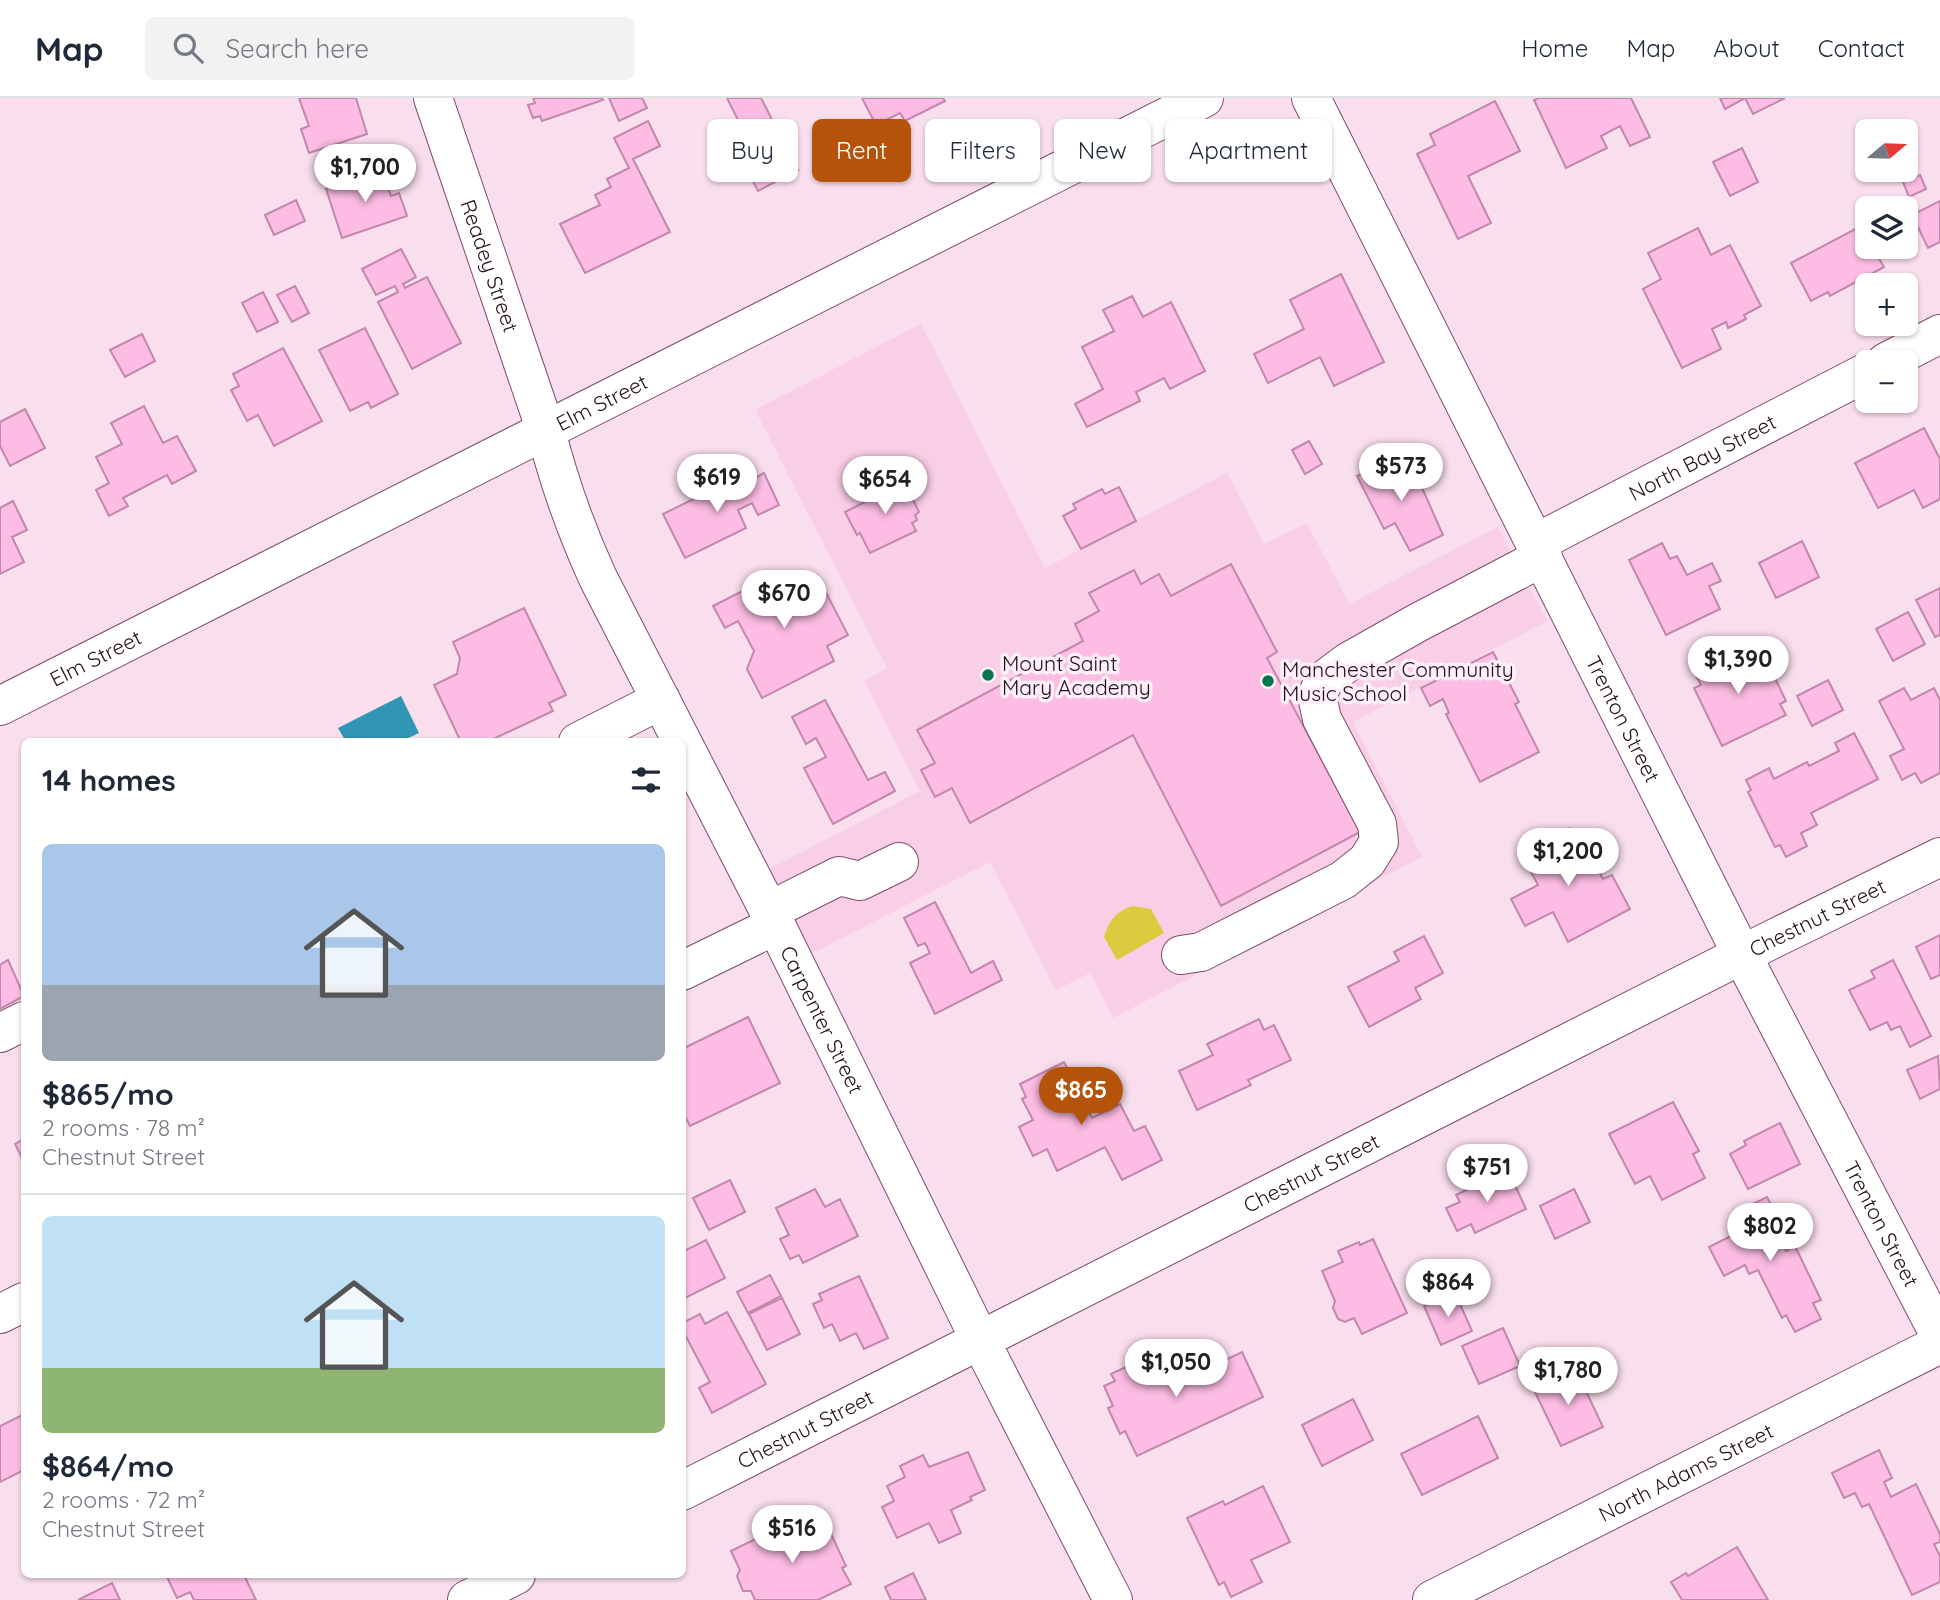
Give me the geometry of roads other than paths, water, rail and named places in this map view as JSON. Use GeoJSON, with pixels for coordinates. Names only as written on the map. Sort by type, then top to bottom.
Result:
{"type":"FeatureCollection","features":[{"type":"Feature","properties":{"kind":"street","name":"Readey Street"},"geometry":{"type":"LineString","coordinates":[[433,98],[546,431]]}},
{"type":"Feature","properties":{"kind":"street","name":"Elm Street"},"geometry":{"type":"LineString","coordinates":[[0,706],[1204,98]]}},
{"type":"Feature","properties":{"kind":"street","name":"Trenton Street"},"geometry":{"type":"LineString","coordinates":[[1311,98],[1742,955],[1940,1336]]}},
{"type":"Feature","properties":{"kind":"street"},"geometry":{"type":"LineString","coordinates":[[1909,350],[1940,334]]}},
{"type":"Feature","properties":{"kind":"street","name":"North Bay Street"},"geometry":{"type":"LineString","coordinates":[[1181,955],[1201,952],[1343,880],[1367,861],[1379,842],[1377,824],[1322,719],[1317,696],[1324,680],[1348,662],[1540,550],[1855,379]]}},
{"type":"Feature","properties":{"kind":"street","name":"Carpenter Street"},"geometry":{"type":"LineString","coordinates":[[546,431],[558,478],[576,529],[680,738]]}},
{"type":"Feature","properties":{"kind":"street"},"geometry":{"type":"LineString","coordinates":[[586,738],[661,700]]}},
{"type":"Feature","properties":{"kind":"street","name":"Carpenter Street"},"geometry":{"type":"LineString","coordinates":[[686,749],[980,1340],[1113,1600]]}},
{"type":"Feature","properties":{"kind":"street","name":"Chestnut Street"},"geometry":{"type":"LineString","coordinates":[[686,1489],[1940,857]]}},
{"type":"Feature","properties":{"kind":"street"},"geometry":{"type":"LineString","coordinates":[[686,969],[839,876],[860,881],[899,862]]}},
{"type":"Feature","properties":{"kind":"street"},"geometry":{"type":"LineString","coordinates":[[0,1033],[21,1022]]}},
{"type":"Feature","properties":{"kind":"street"},"geometry":{"type":"LineString","coordinates":[[0,1314],[21,1304]]}},
{"type":"Feature","properties":{"kind":"street","name":"North Adams Street"},"geometry":{"type":"LineString","coordinates":[[1432,1600],[1940,1344]]}},
{"type":"Feature","properties":{"kind":"street"},"geometry":{"type":"LineString","coordinates":[[467,1600],[510,1578]]}},
{"type":"Feature","properties":{"kind":"water"},"geometry":{"type":"Polygon","coordinates":[[[401,696],[419,733],[408,738],[344,738],[338,728],[401,696]]]}},
{"type":"Feature","properties":{"kind":"place","name":"Mount Saint Mary Academy"},"geometry":{"type":"Point","coordinates":[988,675]}},
{"type":"Feature","properties":{"kind":"place","name":"Manchester Community Music School"},"geometry":{"type":"Point","coordinates":[1268,681]}}]}
